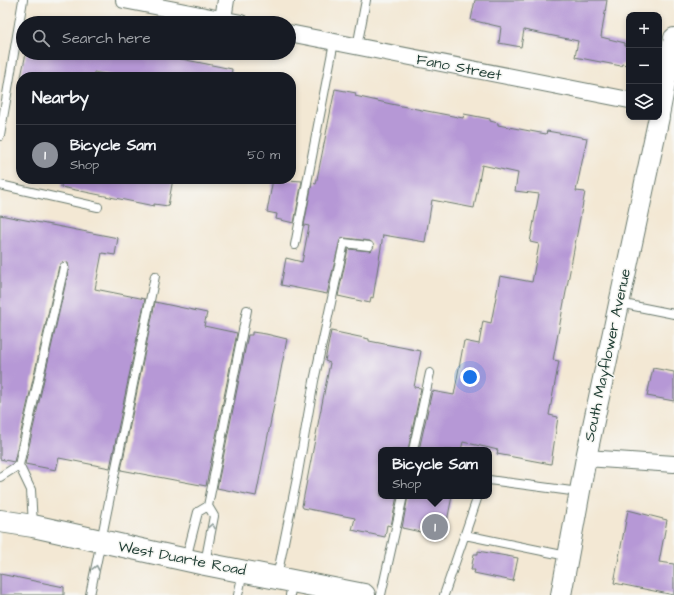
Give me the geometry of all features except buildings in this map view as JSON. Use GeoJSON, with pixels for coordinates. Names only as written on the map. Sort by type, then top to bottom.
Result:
{"type":"FeatureCollection","features":[{"type":"Feature","properties":{"kind":"main road","name":"West Duarte Road"},"geometry":{"type":"LineString","coordinates":[[0,520],[195,562],[243,570],[286,584],[364,595]]}},
{"type":"Feature","properties":{"kind":"street"},"geometry":{"type":"LineString","coordinates":[[124,0],[207,16]]}},
{"type":"Feature","properties":{"kind":"street"},"geometry":{"type":"LineString","coordinates":[[223,16],[226,0]]}},
{"type":"Feature","properties":{"kind":"street","name":"Fano Street"},"geometry":{"type":"LineString","coordinates":[[296,34],[626,99]]}},
{"type":"Feature","properties":{"kind":"street","name":"South Mayflower Avenue"},"geometry":{"type":"LineString","coordinates":[[662,103],[670,81],[674,38]]}},
{"type":"Feature","properties":{"kind":"street","name":"South Mayflower Avenue"},"geometry":{"type":"LineString","coordinates":[[561,595],[579,492],[657,120]]}},
{"type":"Feature","properties":{"kind":"street"},"geometry":{"type":"LineString","coordinates":[[586,458],[674,464]]}},
{"type":"Feature","properties":{"kind":"lane"},"geometry":{"type":"LineString","coordinates":[[20,16],[23,0]]}},
{"type":"Feature","properties":{"kind":"lane"},"geometry":{"type":"LineString","coordinates":[[357,46],[366,0]]}},
{"type":"Feature","properties":{"kind":"lane"},"geometry":{"type":"LineString","coordinates":[[0,136],[16,41]]}},
{"type":"Feature","properties":{"kind":"lane"},"geometry":{"type":"LineString","coordinates":[[295,245],[334,42]]}},
{"type":"Feature","properties":{"kind":"lane"},"geometry":{"type":"LineString","coordinates":[[0,185],[98,207]]}},
{"type":"Feature","properties":{"kind":"lane"},"geometry":{"type":"LineString","coordinates":[[286,584],[297,478],[314,381],[344,243],[369,246]]}},
{"type":"Feature","properties":{"kind":"lane"},"geometry":{"type":"LineString","coordinates":[[33,526],[31,490],[19,465],[64,267]]}},
{"type":"Feature","properties":{"kind":"lane"},"geometry":{"type":"LineString","coordinates":[[90,595],[155,276]]}},
{"type":"Feature","properties":{"kind":"lane"},"geometry":{"type":"LineString","coordinates":[[618,303],[674,314]]}},
{"type":"Feature","properties":{"kind":"lane"},"geometry":{"type":"LineString","coordinates":[[195,562],[214,516],[208,506],[247,310]]}},
{"type":"Feature","properties":{"kind":"lane"},"geometry":{"type":"LineString","coordinates":[[414,447],[430,373]]}},
{"type":"Feature","properties":{"kind":"lane"},"geometry":{"type":"LineString","coordinates":[[0,478],[19,465]]}},
{"type":"Feature","properties":{"kind":"lane"},"geometry":{"type":"LineString","coordinates":[[492,480],[579,492]]}},
{"type":"Feature","properties":{"kind":"lane"},"geometry":{"type":"LineString","coordinates":[[381,595],[402,499]]}},
{"type":"Feature","properties":{"kind":"lane"},"geometry":{"type":"LineString","coordinates":[[444,595],[477,499]]}},
{"type":"Feature","properties":{"kind":"lane"},"geometry":{"type":"LineString","coordinates":[[195,562],[198,512],[208,506]]}},
{"type":"Feature","properties":{"kind":"lane"},"geometry":{"type":"LineString","coordinates":[[465,535],[567,556]]}},
{"type":"Feature","properties":{"kind":"lane"},"geometry":{"type":"LineString","coordinates":[[238,595],[243,570]]}},
{"type":"Feature","properties":{"kind":"place","name":"Bicycle Sam"},"geometry":{"type":"Point","coordinates":[435,527]}}]}
